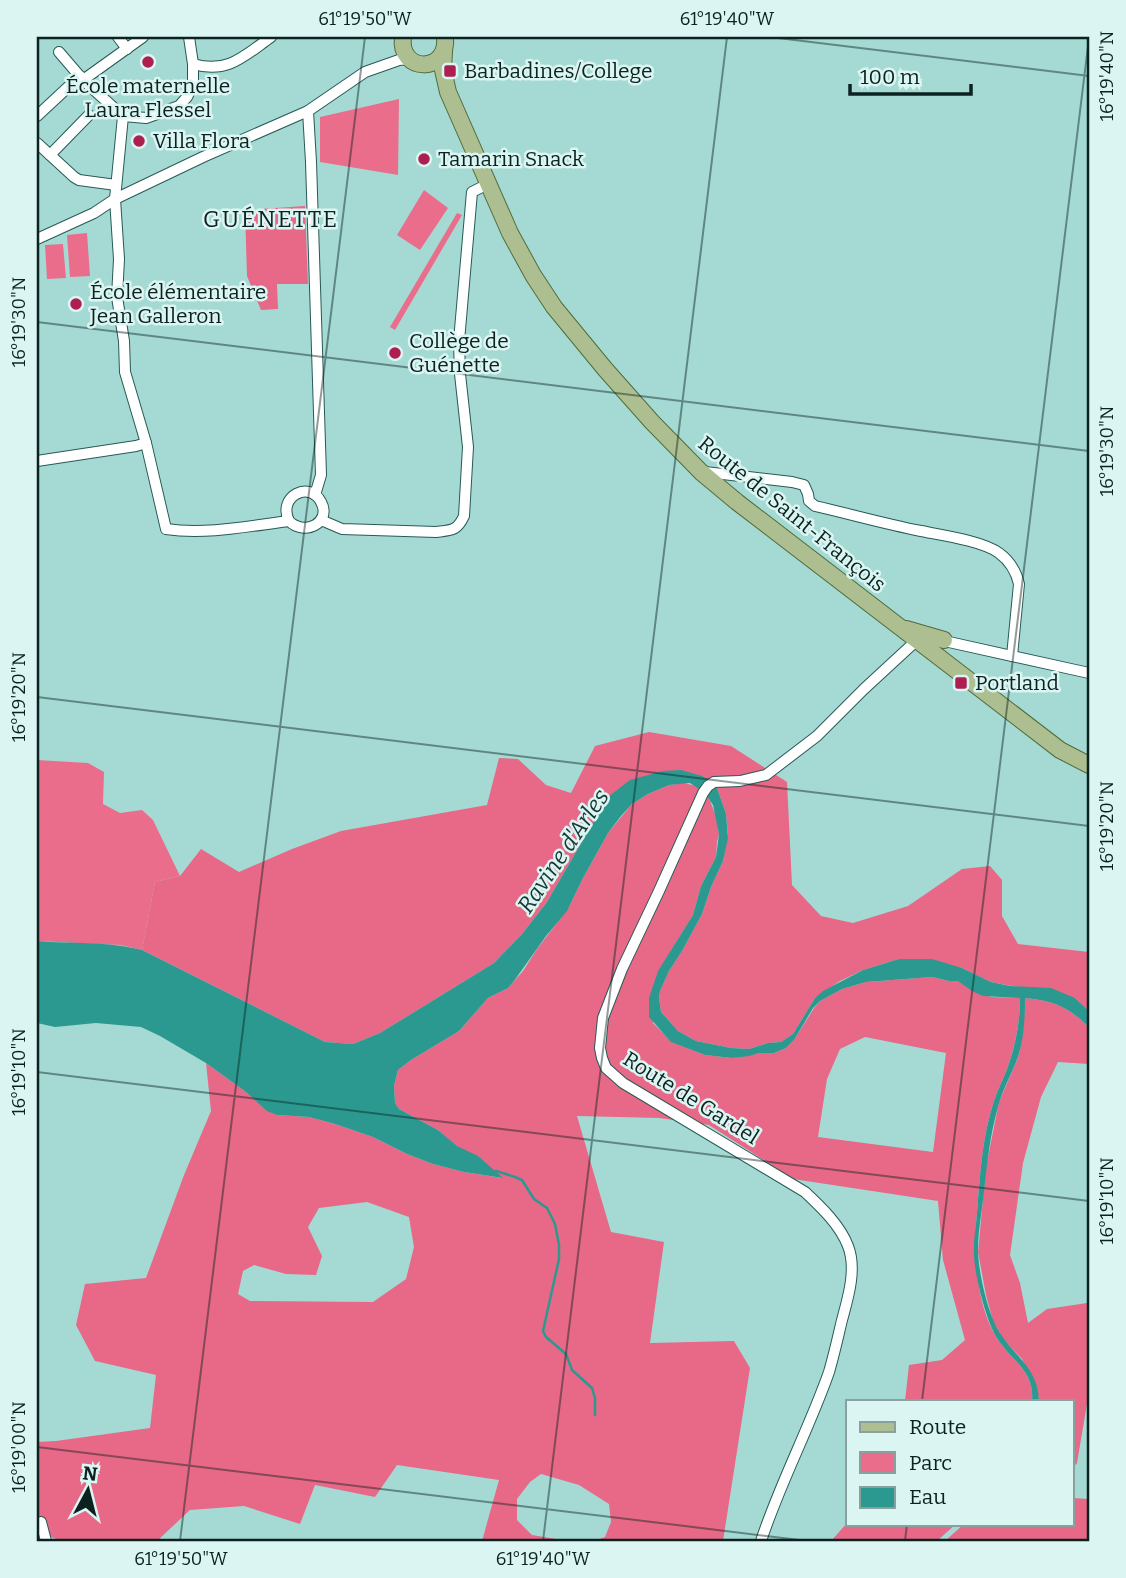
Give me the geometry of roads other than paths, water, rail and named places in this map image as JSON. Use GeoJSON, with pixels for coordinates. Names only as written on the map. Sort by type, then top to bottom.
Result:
{"type":"FeatureCollection","features":[{"type":"Feature","properties":{"kind":"main road","name":"Route de Saint-François"},"geometry":{"type":"LineString","coordinates":[[403,39],[404,51],[434,74],[447,92],[510,233],[533,275],[554,307],[652,422],[701,472],[737,502],[1060,750],[1089,765]]}},
{"type":"Feature","properties":{"kind":"main road","name":"Route de Saint-François"},"geometry":{"type":"LineString","coordinates":[[444,44],[443,70],[447,92]]}},
{"type":"Feature","properties":{"kind":"main road"},"geometry":{"type":"LineString","coordinates":[[416,62],[435,61],[444,44]]}},
{"type":"Feature","properties":{"kind":"main road"},"geometry":{"type":"LineString","coordinates":[[900,628],[950,642],[948,664]]}},
{"type":"Feature","properties":{"kind":"street"},"geometry":{"type":"LineString","coordinates":[[118,37],[127,49]]}},
{"type":"Feature","properties":{"kind":"street"},"geometry":{"type":"LineString","coordinates":[[37,116],[82,78],[143,37]]}},
{"type":"Feature","properties":{"kind":"street"},"geometry":{"type":"LineString","coordinates":[[59,52],[82,78],[123,116],[146,118],[178,106],[187,97],[193,85],[189,37]]}},
{"type":"Feature","properties":{"kind":"street"},"geometry":{"type":"LineString","coordinates":[[193,64],[206,68],[230,65],[271,37]]}},
{"type":"Feature","properties":{"kind":"street"},"geometry":{"type":"LineString","coordinates":[[375,67],[394,52],[403,39]]}},
{"type":"Feature","properties":{"kind":"street"},"geometry":{"type":"LineString","coordinates":[[37,239],[203,157],[308,111],[375,67],[399,60],[416,62]]}},
{"type":"Feature","properties":{"kind":"street"},"geometry":{"type":"LineString","coordinates":[[308,111],[321,475],[315,495]]}},
{"type":"Feature","properties":{"kind":"street"},"geometry":{"type":"LineString","coordinates":[[50,155],[89,115]]}},
{"type":"Feature","properties":{"kind":"street"},"geometry":{"type":"LineString","coordinates":[[123,116],[115,199],[119,259],[117,297],[124,341],[125,372],[146,443],[166,529],[215,529],[289,521]]}},
{"type":"Feature","properties":{"kind":"street"},"geometry":{"type":"LineString","coordinates":[[37,143],[79,180],[116,185]]}},
{"type":"Feature","properties":{"kind":"street"},"geometry":{"type":"LineString","coordinates":[[320,520],[342,529],[436,532],[460,526],[464,516],[468,447],[459,341],[472,192],[488,184]]}},
{"type":"Feature","properties":{"kind":"street"},"geometry":{"type":"LineString","coordinates":[[37,461],[146,443]]}},
{"type":"Feature","properties":{"kind":"street"},"geometry":{"type":"LineString","coordinates":[[701,472],[804,485],[809,501],[815,506],[960,539],[997,551],[1016,572],[1019,584],[1012,656]]}},
{"type":"Feature","properties":{"kind":"street"},"geometry":{"type":"LineString","coordinates":[[300,492],[315,495],[323,508],[320,520],[316,525],[305,529],[293,526],[286,510],[290,498],[300,492]]}},
{"type":"Feature","properties":{"kind":"street"},"geometry":{"type":"LineString","coordinates":[[922,645],[950,642],[1089,673]]}},
{"type":"Feature","properties":{"kind":"street","name":"Route de Gardel"},"geometry":{"type":"LineString","coordinates":[[761,1541],[829,1371],[850,1288],[849,1247],[840,1230],[805,1192],[622,1083],[606,1068],[602,1058],[600,1048],[603,1018],[702,793],[714,782],[740,781],[766,775],[817,736],[864,689],[922,645]]}},
{"type":"Feature","properties":{"kind":"street"},"geometry":{"type":"LineString","coordinates":[[41,1522],[46,1541]]}},
{"type":"Feature","properties":{"kind":"water"},"geometry":{"type":"Polygon","coordinates":[[[681,770],[702,776],[716,785],[726,814],[728,838],[723,861],[702,914],[660,991],[661,1012],[678,1031],[696,1041],[731,1048],[749,1049],[781,1042],[793,1034],[815,998],[823,991],[863,970],[899,959],[932,959],[962,968],[991,982],[1051,988],[1075,998],[1089,1011],[1089,1027],[1060,1006],[1025,998],[1020,1050],[1000,1101],[988,1160],[978,1243],[982,1281],[996,1325],[1030,1371],[1035,1380],[1039,1400],[1032,1400],[1030,1381],[993,1330],[976,1275],[974,1256],[984,1143],[994,1101],[1014,1045],[1020,998],[983,996],[958,981],[932,977],[866,982],[842,989],[820,1001],[794,1040],[786,1048],[774,1053],[732,1058],[705,1055],[671,1042],[649,1017],[649,998],[658,971],[693,915],[701,886],[716,857],[719,834],[713,805],[705,793],[690,783],[669,785],[632,804],[608,833],[567,911],[508,988],[488,998],[459,1031],[398,1070],[394,1086],[395,1103],[399,1109],[438,1130],[457,1146],[478,1156],[503,1178],[433,1164],[373,1137],[335,1124],[267,1111],[206,1063],[141,1027],[96,1023],[55,1027],[37,1023],[37,941],[103,944],[142,950],[325,1042],[353,1044],[380,1033],[494,963],[522,934],[547,902],[608,797],[630,780],[663,771],[681,770]]]}},
{"type":"Feature","properties":{"kind":"waterway"},"geometry":{"type":"LineString","coordinates":[[496,1171],[522,1180],[534,1199],[547,1208],[555,1224],[559,1259],[543,1331],[546,1337],[566,1354],[572,1370],[592,1388],[595,1415]]}},
{"type":"Feature","properties":{"kind":"place","name":"École maternelle Laura Flessel"},"geometry":{"type":"Point","coordinates":[148,62]}},
{"type":"Feature","properties":{"kind":"place","name":"Barbadines/College"},"geometry":{"type":"Point","coordinates":[450,71]}},
{"type":"Feature","properties":{"kind":"place","name":"Villa Flora"},"geometry":{"type":"Point","coordinates":[139,141]}},
{"type":"Feature","properties":{"kind":"place","name":"Tamarin Snack"},"geometry":{"type":"Point","coordinates":[424,159]}},
{"type":"Feature","properties":{"kind":"place","name":"École élémentaire Jean Galleron"},"geometry":{"type":"Point","coordinates":[76,304]}},
{"type":"Feature","properties":{"kind":"place","name":"Collège de Guénette"},"geometry":{"type":"Point","coordinates":[395,353]}},
{"type":"Feature","properties":{"kind":"place","name":"Portland"},"geometry":{"type":"Point","coordinates":[961,683]}},
{"type":"Feature","properties":{"kind":"district","name":"GUÉNETTE"},"geometry":{"type":"Point","coordinates":[271,219]}},
{"type":"Feature","properties":{"kind":"water label","name":"Ravine d'Arles"},"geometry":{"type":"Point","coordinates":[563,851]}}]}
